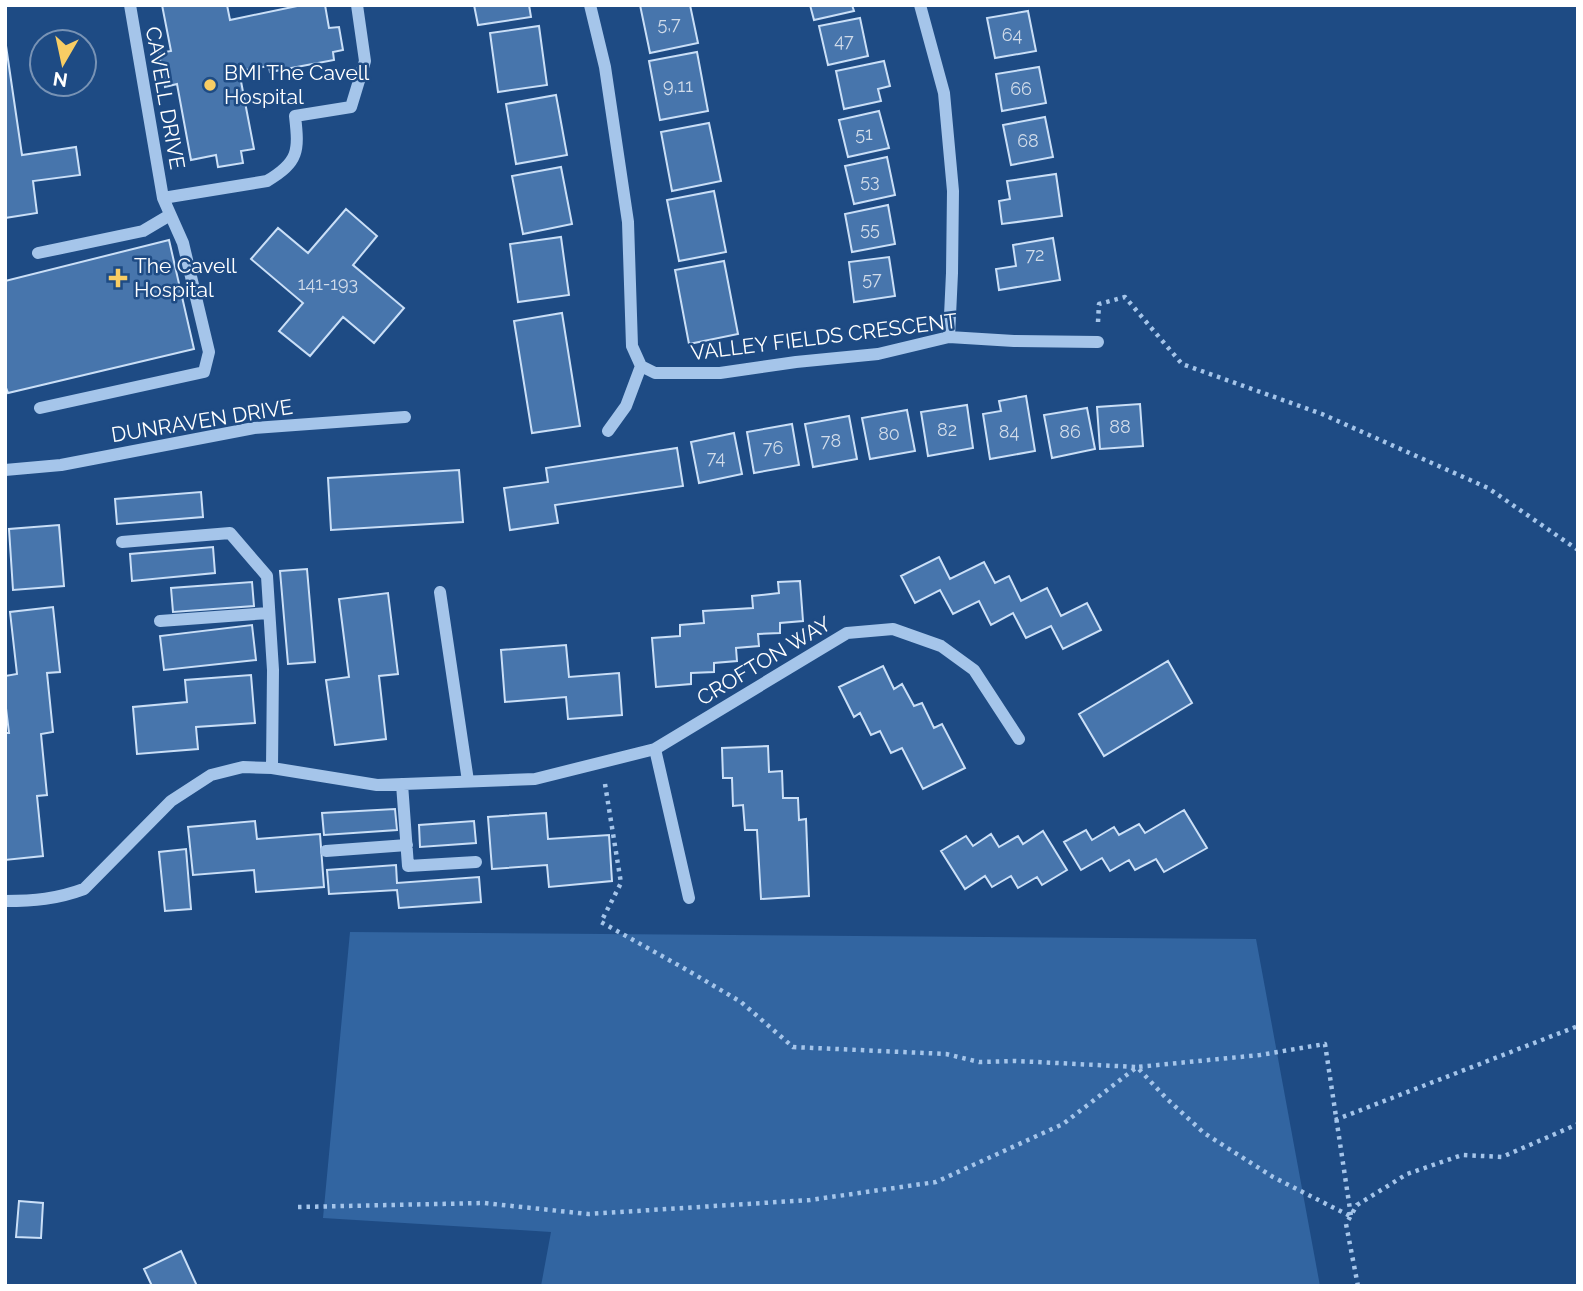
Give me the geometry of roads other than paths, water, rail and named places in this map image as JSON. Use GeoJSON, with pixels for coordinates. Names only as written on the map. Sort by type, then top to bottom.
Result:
{"type":"FeatureCollection","features":[{"type":"Feature","properties":{"kind":"street","name":"CAVELL DRIVE"},"geometry":{"type":"LineString","coordinates":[[40,408],[204,372],[209,352],[183,243],[163,198],[130,5]]}},
{"type":"Feature","properties":{"kind":"street"},"geometry":{"type":"LineString","coordinates":[[163,198],[267,181],[280,173],[292,160],[299,144],[295,116],[351,107],[365,61],[357,5]]}},
{"type":"Feature","properties":{"kind":"street"},"geometry":{"type":"LineString","coordinates":[[590,5],[605,67],[628,222],[632,346],[641,366],[626,405],[608,430]]}},
{"type":"Feature","properties":{"kind":"street"},"geometry":{"type":"LineString","coordinates":[[920,5],[944,93],[952,179],[949,337]]}},
{"type":"Feature","properties":{"kind":"street"},"geometry":{"type":"LineString","coordinates":[[38,253],[143,231],[170,215]]}},
{"type":"Feature","properties":{"kind":"street","name":"VALLEY FIELDS CRESCENT"},"geometry":{"type":"LineString","coordinates":[[641,366],[656,373],[720,373],[878,354],[949,337],[1098,342]]}},
{"type":"Feature","properties":{"kind":"street","name":"DUNRAVEN DRIVE"},"geometry":{"type":"LineString","coordinates":[[5,470],[61,465],[254,428],[405,417]]}},
{"type":"Feature","properties":{"kind":"street"},"geometry":{"type":"LineString","coordinates":[[121,542],[230,533],[267,576],[273,670],[272,768]]}},
{"type":"Feature","properties":{"kind":"street"},"geometry":{"type":"LineString","coordinates":[[440,592],[468,781]]}},
{"type":"Feature","properties":{"kind":"street"},"geometry":{"type":"LineString","coordinates":[[160,621],[269,613]]}},
{"type":"Feature","properties":{"kind":"street","name":"CROFTON WAY"},"geometry":{"type":"LineString","coordinates":[[5,901],[35,901],[65,896],[84,889],[171,801],[211,775],[243,767],[272,768],[377,785],[535,779],[655,749],[848,633],[893,629],[941,646],[974,670],[1019,739]]}},
{"type":"Feature","properties":{"kind":"street"},"geometry":{"type":"LineString","coordinates":[[655,749],[689,898]]}},
{"type":"Feature","properties":{"kind":"street"},"geometry":{"type":"LineString","coordinates":[[402,785],[408,866],[476,862]]}},
{"type":"Feature","properties":{"kind":"street"},"geometry":{"type":"LineString","coordinates":[[326,851],[407,845]]}},
{"type":"Feature","properties":{"kind":"place","name":"BMI The Cavell Hospital"},"geometry":{"type":"Point","coordinates":[210,85]}},
{"type":"Feature","properties":{"kind":"place","name":"The Cavell Hospital"},"geometry":{"type":"Point","coordinates":[118,278]}}]}
